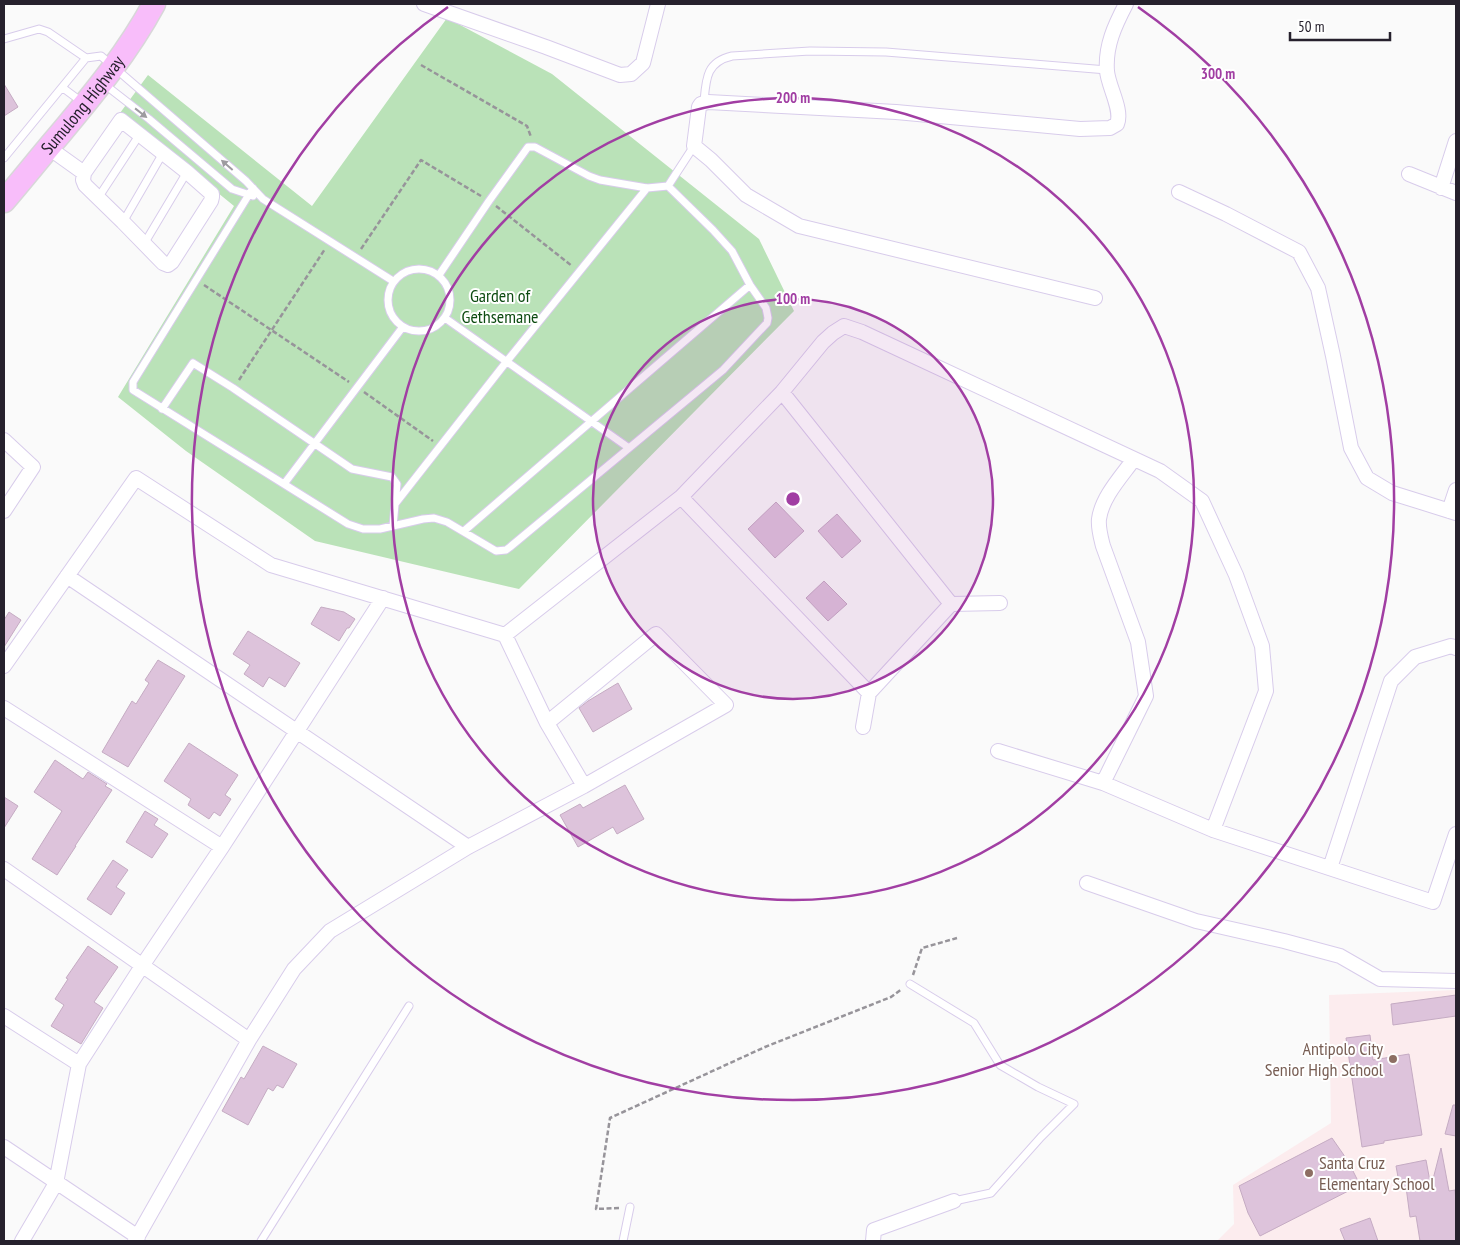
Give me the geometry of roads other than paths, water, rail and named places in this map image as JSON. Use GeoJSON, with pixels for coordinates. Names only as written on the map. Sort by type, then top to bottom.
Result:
{"type":"FeatureCollection","features":[{"type":"Feature","properties":{"kind":"main road","name":"Sumulong Highway"},"geometry":{"type":"LineString","coordinates":[[4,201],[108,75],[142,26],[154,4]]}},
{"type":"Feature","properties":{"kind":"street"},"geometry":{"type":"LineString","coordinates":[[424,4],[546,47],[620,76],[631,74],[643,63],[658,4]]}},
{"type":"Feature","properties":{"kind":"street"},"geometry":{"type":"LineString","coordinates":[[1095,298],[799,226],[746,195],[694,146],[698,111],[704,102],[896,112],[1080,129],[1110,128],[1117,124],[1119,115],[1107,70],[1108,45],[1116,22],[1126,4]]}},
{"type":"Feature","properties":{"kind":"street"},"geometry":{"type":"LineString","coordinates":[[121,120],[140,134],[209,190],[212,197],[170,264],[165,265],[124,222],[85,186],[83,180],[84,173],[121,120]]}},
{"type":"Feature","properties":{"kind":"street"},"geometry":{"type":"LineString","coordinates":[[1441,188],[1456,141]]}},
{"type":"Feature","properties":{"kind":"street"},"geometry":{"type":"LineString","coordinates":[[49,148],[84,173]]}},
{"type":"Feature","properties":{"kind":"street"},"geometry":{"type":"LineString","coordinates":[[1409,174],[1456,193]]}},
{"type":"Feature","properties":{"kind":"street"},"geometry":{"type":"LineString","coordinates":[[1179,192],[1299,252],[1318,288],[1334,356],[1351,448],[1367,478],[1392,493],[1453,512],[1456,490]]}},
{"type":"Feature","properties":{"kind":"street"},"geometry":{"type":"LineString","coordinates":[[505,635],[681,497],[782,392],[823,342],[844,326],[862,332],[1160,471],[1202,502],[1236,575],[1262,646],[1266,691],[1213,830]]}},
{"type":"Feature","properties":{"kind":"street"},"geometry":{"type":"LineString","coordinates":[[782,392],[951,604]]}},
{"type":"Feature","properties":{"kind":"street"},"geometry":{"type":"LineString","coordinates":[[4,440],[33,468],[4,511]]}},
{"type":"Feature","properties":{"kind":"street"},"geometry":{"type":"LineString","coordinates":[[1103,783],[1146,696],[1138,642],[1103,546],[1099,519],[1106,500],[1134,459]]}},
{"type":"Feature","properties":{"kind":"street"},"geometry":{"type":"LineString","coordinates":[[4,666],[136,478],[271,565],[505,635],[547,723],[584,786]]}},
{"type":"Feature","properties":{"kind":"street"},"geometry":{"type":"LineString","coordinates":[[681,497],[869,692]]}},
{"type":"Feature","properties":{"kind":"street"},"geometry":{"type":"LineString","coordinates":[[67,576],[468,847]]}},
{"type":"Feature","properties":{"kind":"street"},"geometry":{"type":"LineString","coordinates":[[22,1241],[56,1183],[79,1064],[383,598]]}},
{"type":"Feature","properties":{"kind":"street"},"geometry":{"type":"LineString","coordinates":[[863,727],[869,692],[951,604],[1000,603]]}},
{"type":"Feature","properties":{"kind":"street"},"geometry":{"type":"LineString","coordinates":[[4,1147],[136,1239],[249,1040],[294,969],[330,931],[468,847],[584,786],[726,705],[656,634],[547,723]]}},
{"type":"Feature","properties":{"kind":"street"},"geometry":{"type":"LineString","coordinates":[[1330,868],[1391,681],[1415,657],[1451,646],[1456,648]]}},
{"type":"Feature","properties":{"kind":"street"},"geometry":{"type":"LineString","coordinates":[[4,708],[222,847]]}},
{"type":"Feature","properties":{"kind":"street"},"geometry":{"type":"LineString","coordinates":[[998,751],[1103,783],[1213,830],[1433,902],[1456,834]]}},
{"type":"Feature","properties":{"kind":"street"},"geometry":{"type":"LineString","coordinates":[[4,869],[249,1040]]}},
{"type":"Feature","properties":{"kind":"street"},"geometry":{"type":"LineString","coordinates":[[1087,883],[1196,921],[1340,956],[1380,979],[1456,981]]}},
{"type":"Feature","properties":{"kind":"street"},"geometry":{"type":"LineString","coordinates":[[4,1016],[79,1064]]}},
{"type":"Feature","properties":{"kind":"street"},"geometry":{"type":"LineString","coordinates":[[873,1241],[874,1230],[954,1200]]}},
{"type":"Feature","properties":{"kind":"lane"},"geometry":{"type":"LineString","coordinates":[[4,39],[38,29],[48,32],[86,58],[101,56],[108,75],[149,119],[232,188],[251,191]]}},
{"type":"Feature","properties":{"kind":"lane"},"geometry":{"type":"LineString","coordinates":[[704,102],[706,79],[713,65],[722,58],[732,56],[810,51],[886,52],[1107,70]]}},
{"type":"Feature","properties":{"kind":"lane"},"geometry":{"type":"LineString","coordinates":[[4,158],[86,58]]}},
{"type":"Feature","properties":{"kind":"lane"},"geometry":{"type":"LineString","coordinates":[[108,75],[262,199],[393,281]]}},
{"type":"Feature","properties":{"kind":"lane"},"geometry":{"type":"LineString","coordinates":[[63,88],[85,104]]}},
{"type":"Feature","properties":{"kind":"lane"},"geometry":{"type":"LineString","coordinates":[[98,199],[140,134]]}},
{"type":"Feature","properties":{"kind":"lane"},"geometry":{"type":"LineString","coordinates":[[438,275],[525,150],[532,146],[600,180],[647,188],[668,186]]}},
{"type":"Feature","properties":{"kind":"lane"},"geometry":{"type":"LineString","coordinates":[[668,186],[694,146]]}},
{"type":"Feature","properties":{"kind":"lane"},"geometry":{"type":"LineString","coordinates":[[124,222],[163,153]]}},
{"type":"Feature","properties":{"kind":"lane"},"geometry":{"type":"LineString","coordinates":[[144,244],[187,172]]}},
{"type":"Feature","properties":{"kind":"lane"},"geometry":{"type":"LineString","coordinates":[[251,191],[132,386],[133,390],[348,524],[363,529],[380,529],[434,518],[464,531],[496,551],[506,550],[723,370],[767,323],[768,313],[750,286],[732,251],[668,186]]}},
{"type":"Feature","properties":{"kind":"lane"},"geometry":{"type":"LineString","coordinates":[[395,504],[507,361],[647,188]]}},
{"type":"Feature","properties":{"kind":"lane"},"geometry":{"type":"LineString","coordinates":[[417,268],[428,270],[438,275],[446,284],[450,295],[450,306],[445,318],[437,326],[426,331],[414,332],[402,328],[393,320],[388,308],[388,294],[393,281],[404,272],[417,268]]}},
{"type":"Feature","properties":{"kind":"lane"},"geometry":{"type":"LineString","coordinates":[[464,531],[750,286]]}},
{"type":"Feature","properties":{"kind":"lane"},"geometry":{"type":"LineString","coordinates":[[445,318],[628,448]]}},
{"type":"Feature","properties":{"kind":"lane"},"geometry":{"type":"LineString","coordinates":[[284,484],[402,328]]}},
{"type":"Feature","properties":{"kind":"lane"},"geometry":{"type":"LineString","coordinates":[[162,409],[193,363],[234,388],[352,470],[392,477],[397,484],[393,526]]}},
{"type":"Feature","properties":{"kind":"lane"},"geometry":{"type":"LineString","coordinates":[[910,984],[974,1023],[1000,1065],[1038,1087],[1074,1104],[1041,1137],[991,1193],[954,1200]]}},
{"type":"Feature","properties":{"kind":"lane"},"geometry":{"type":"LineString","coordinates":[[261,1241],[409,1006]]}},
{"type":"Feature","properties":{"kind":"lane"},"geometry":{"type":"LineString","coordinates":[[623,1241],[630,1207]]}},
{"type":"Feature","properties":{"kind":"place","name":"Antipolo City Senior High School"},"geometry":{"type":"Point","coordinates":[1393,1059]}},
{"type":"Feature","properties":{"kind":"place","name":"Santa Cruz Elementary School"},"geometry":{"type":"Point","coordinates":[1309,1173]}},
{"type":"Feature","properties":{"kind":"park label","name":"Garden of Gethsemane"},"geometry":{"type":"Point","coordinates":[500,306]}}]}
